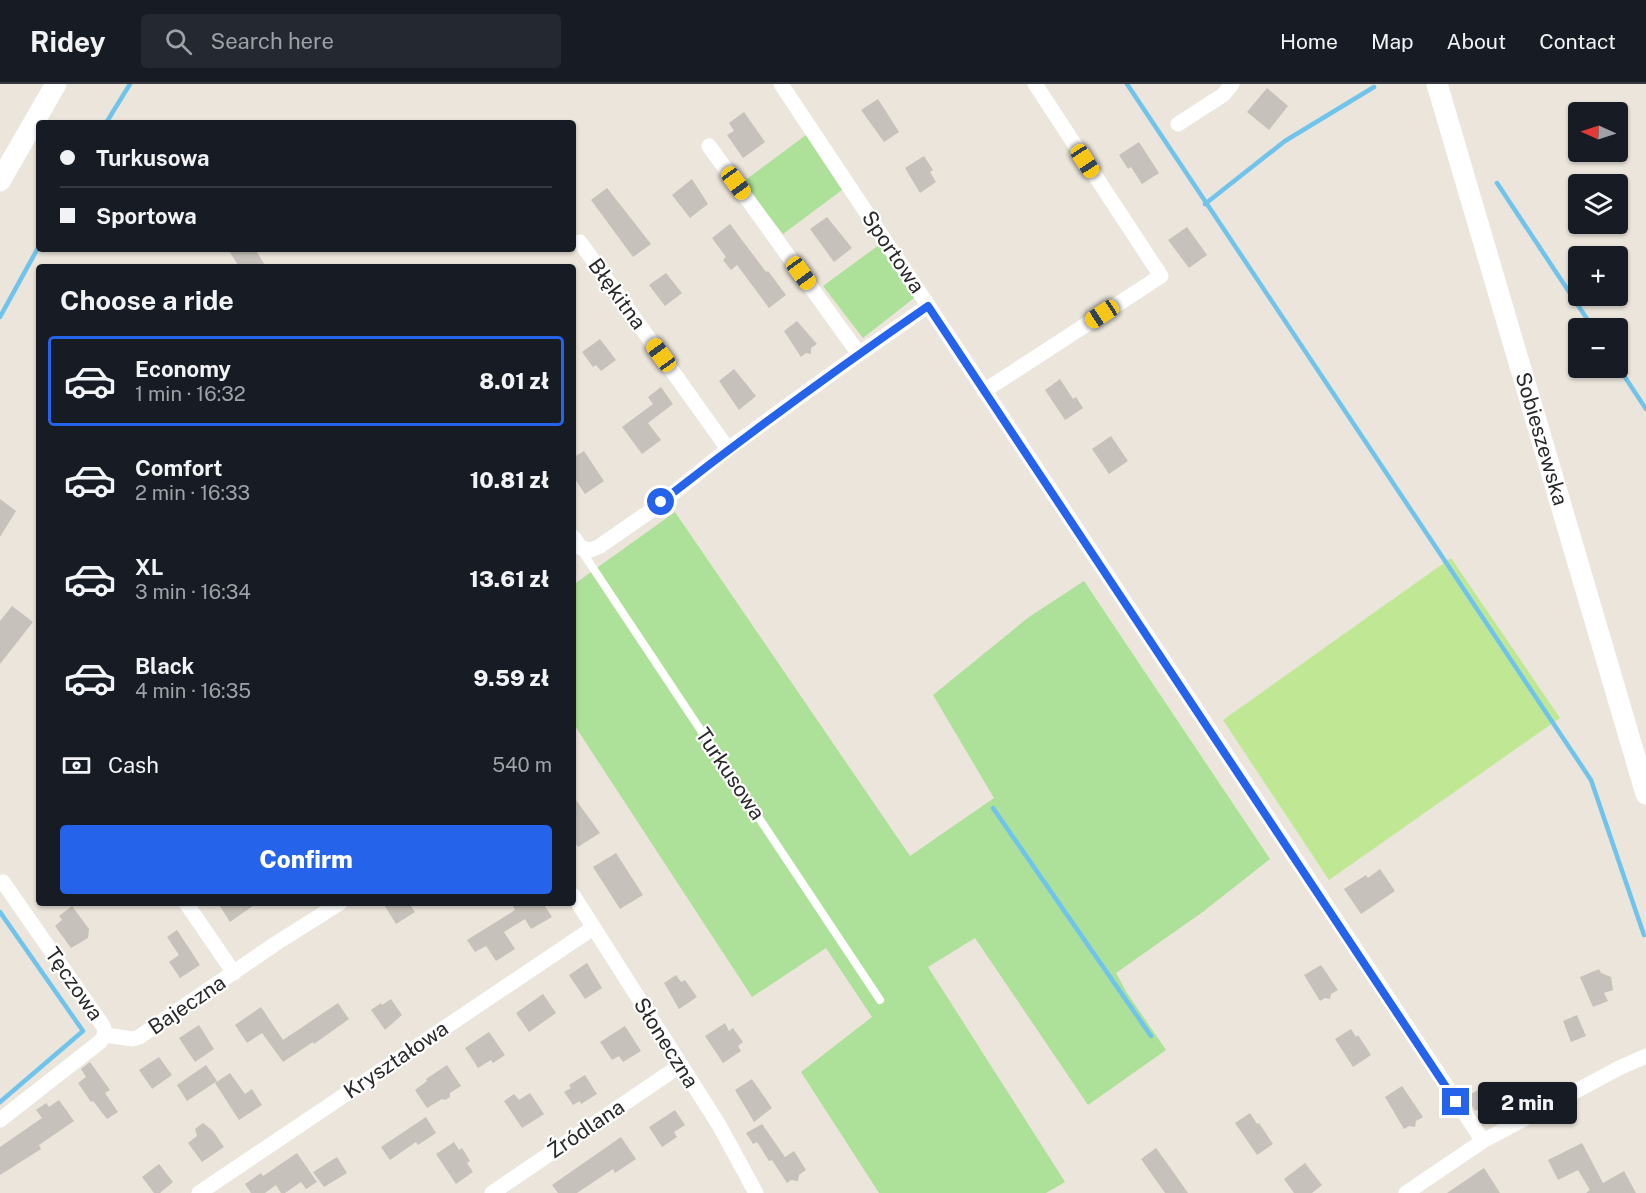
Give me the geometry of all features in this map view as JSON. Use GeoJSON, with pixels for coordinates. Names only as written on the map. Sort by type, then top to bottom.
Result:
{"type":"FeatureCollection","features":[{"type":"Feature","properties":{"kind":"main road"},"geometry":{"type":"LineString","coordinates":[[0,181],[56,84]]}},
{"type":"Feature","properties":{"kind":"main road","name":"Sobieszewska"},"geometry":{"type":"LineString","coordinates":[[1437,84],[1646,794]]}},
{"type":"Feature","properties":{"kind":"street","name":"Sportowa"},"geometry":{"type":"LineString","coordinates":[[781,84],[1483,1141]]}},
{"type":"Feature","properties":{"kind":"street"},"geometry":{"type":"LineString","coordinates":[[984,391],[1161,276],[1035,84]]}},
{"type":"Feature","properties":{"kind":"street"},"geometry":{"type":"LineString","coordinates":[[1178,124],[1223,95],[1232,84]]}},
{"type":"Feature","properties":{"kind":"street"},"geometry":{"type":"LineString","coordinates":[[709,146],[859,354]]}},
{"type":"Feature","properties":{"kind":"street","name":"Błękitna"},"geometry":{"type":"LineString","coordinates":[[580,242],[728,449]]}},
{"type":"Feature","properties":{"kind":"street"},"geometry":{"type":"LineString","coordinates":[[728,449],[928,306]]}},
{"type":"Feature","properties":{"kind":"street","name":"Turkusowa"},"geometry":{"type":"LineString","coordinates":[[577,542],[591,550],[612,538],[656,507],[728,449]]}},
{"type":"Feature","properties":{"kind":"street","name":"Tęczowa"},"geometry":{"type":"LineString","coordinates":[[0,1120],[101,1041],[105,1035],[104,1027],[3,882]]}},
{"type":"Feature","properties":{"kind":"street","name":"Słoneczna"},"geometry":{"type":"LineString","coordinates":[[576,900],[719,1125],[756,1193]]}},
{"type":"Feature","properties":{"kind":"street","name":"Bajeczna"},"geometry":{"type":"LineString","coordinates":[[188,906],[234,973]]}},
{"type":"Feature","properties":{"kind":"street","name":"Bajeczna"},"geometry":{"type":"LineString","coordinates":[[105,1035],[133,1039],[139,1037],[275,944],[335,906]]}},
{"type":"Feature","properties":{"kind":"street","name":"Kryształowa"},"geometry":{"type":"LineString","coordinates":[[199,1193],[593,928]]}},
{"type":"Feature","properties":{"kind":"street"},"geometry":{"type":"LineString","coordinates":[[1406,1193],[1483,1141],[1619,1068],[1646,1056]]}},
{"type":"Feature","properties":{"kind":"street","name":"Źródlana"},"geometry":{"type":"LineString","coordinates":[[492,1193],[681,1065]]}},
{"type":"Feature","properties":{"kind":"lane","name":"Turkusowa"},"geometry":{"type":"LineString","coordinates":[[577,542],[880,1000]]}},
{"type":"Feature","properties":{"kind":"green space"},"geometry":{"type":"Polygon","coordinates":[[[806,135],[842,190],[783,234],[743,182],[806,135]]]}},
{"type":"Feature","properties":{"kind":"green space"},"geometry":{"type":"Polygon","coordinates":[[[879,245],[914,298],[863,338],[823,286],[879,245]]]}},
{"type":"Feature","properties":{"kind":"green space"},"geometry":{"type":"Polygon","coordinates":[[[675,512],[910,856],[994,798],[933,695],[1029,617],[1084,581],[1270,859],[1204,911],[1116,973],[1166,1050],[1088,1105],[975,938],[928,967],[1065,1182],[1046,1193],[879,1193],[801,1072],[872,1017],[826,948],[752,997],[576,728],[576,583],[675,512]]]}},
{"type":"Feature","properties":{"kind":"green space"},"geometry":{"type":"Polygon","coordinates":[[[1451,558],[1560,718],[1329,880],[1223,720],[1451,558]]]}},
{"type":"Feature","properties":{"kind":"building"},"geometry":{"type":"Polygon","coordinates":[[[1267,88],[1288,106],[1269,130],[1247,112],[1267,88]]]}},
{"type":"Feature","properties":{"kind":"building"},"geometry":{"type":"Polygon","coordinates":[[[878,99],[899,132],[884,142],[861,110],[878,99]]]}},
{"type":"Feature","properties":{"kind":"building"},"geometry":{"type":"Polygon","coordinates":[[[744,112],[765,142],[743,158],[727,135],[734,131],[729,123],[744,112]]]}},
{"type":"Feature","properties":{"kind":"building"},"geometry":{"type":"Polygon","coordinates":[[[1139,142],[1159,173],[1142,184],[1131,167],[1128,169],[1119,155],[1139,142]]]}},
{"type":"Feature","properties":{"kind":"building"},"geometry":{"type":"Polygon","coordinates":[[[924,156],[933,170],[930,172],[936,182],[920,193],[905,168],[924,156]]]}},
{"type":"Feature","properties":{"kind":"building"},"geometry":{"type":"Polygon","coordinates":[[[692,179],[708,204],[690,218],[672,195],[692,179]]]}},
{"type":"Feature","properties":{"kind":"building"},"geometry":{"type":"Polygon","coordinates":[[[607,188],[651,244],[633,257],[591,200],[607,188]]]}},
{"type":"Feature","properties":{"kind":"building"},"geometry":{"type":"Polygon","coordinates":[[[827,217],[852,248],[834,262],[810,229],[827,217]]]}},
{"type":"Feature","properties":{"kind":"building"},"geometry":{"type":"Polygon","coordinates":[[[730,224],[786,295],[769,308],[737,265],[731,270],[723,260],[726,257],[712,238],[730,224]]]}},
{"type":"Feature","properties":{"kind":"building"},"geometry":{"type":"Polygon","coordinates":[[[1187,227],[1207,255],[1189,268],[1168,240],[1187,227]]]}},
{"type":"Feature","properties":{"kind":"building"},"geometry":{"type":"Polygon","coordinates":[[[230,252],[257,252],[264,264],[237,264],[230,252]]]}},
{"type":"Feature","properties":{"kind":"building"},"geometry":{"type":"Polygon","coordinates":[[[666,273],[682,293],[665,306],[649,285],[666,273]]]}},
{"type":"Feature","properties":{"kind":"building"},"geometry":{"type":"Polygon","coordinates":[[[797,321],[817,344],[811,348],[811,354],[806,353],[801,357],[784,331],[797,321]]]}},
{"type":"Feature","properties":{"kind":"building"},"geometry":{"type":"Polygon","coordinates":[[[600,339],[616,360],[601,371],[596,365],[593,367],[582,352],[600,339]]]}},
{"type":"Feature","properties":{"kind":"building"},"geometry":{"type":"Polygon","coordinates":[[[734,369],[756,396],[739,410],[719,381],[734,369]]]}},
{"type":"Feature","properties":{"kind":"building"},"geometry":{"type":"Polygon","coordinates":[[[1060,379],[1073,399],[1076,397],[1083,408],[1065,420],[1045,390],[1060,379]]]}},
{"type":"Feature","properties":{"kind":"building"},"geometry":{"type":"Polygon","coordinates":[[[661,387],[673,404],[648,423],[661,440],[642,454],[622,427],[653,404],[648,397],[661,387]]]}},
{"type":"Feature","properties":{"kind":"building"},"geometry":{"type":"Polygon","coordinates":[[[1111,436],[1128,461],[1109,474],[1092,449],[1111,436]]]}},
{"type":"Feature","properties":{"kind":"building"},"geometry":{"type":"Polygon","coordinates":[[[584,451],[604,481],[585,494],[576,480],[576,456],[584,451]]]}},
{"type":"Feature","properties":{"kind":"building"},"geometry":{"type":"Polygon","coordinates":[[[0,499],[16,511],[0,537],[0,499]]]}},
{"type":"Feature","properties":{"kind":"building"},"geometry":{"type":"Polygon","coordinates":[[[12,606],[33,622],[0,664],[0,621],[12,606]]]}},
{"type":"Feature","properties":{"kind":"building"},"geometry":{"type":"Polygon","coordinates":[[[576,800],[600,833],[578,847],[576,844],[576,800]]]}},
{"type":"Feature","properties":{"kind":"building"},"geometry":{"type":"Polygon","coordinates":[[[616,853],[643,895],[620,909],[593,867],[616,853]]]}},
{"type":"Feature","properties":{"kind":"building"},"geometry":{"type":"Polygon","coordinates":[[[1380,869],[1395,891],[1361,914],[1344,889],[1366,875],[1368,878],[1380,869]]]}},
{"type":"Feature","properties":{"kind":"building"},"geometry":{"type":"Polygon","coordinates":[[[72,906],[89,929],[88,938],[71,948],[55,926],[62,920],[59,916],[72,906]]]}},
{"type":"Feature","properties":{"kind":"building"},"geometry":{"type":"Polygon","coordinates":[[[220,906],[253,906],[230,922],[220,906]]]}},
{"type":"Feature","properties":{"kind":"building"},"geometry":{"type":"Polygon","coordinates":[[[385,906],[411,906],[415,912],[396,924],[385,906]]]}},
{"type":"Feature","properties":{"kind":"building"},"geometry":{"type":"Polygon","coordinates":[[[513,906],[545,906],[552,917],[531,929],[525,919],[504,932],[515,949],[496,961],[486,946],[475,952],[467,940],[515,910],[513,906]]]}},
{"type":"Feature","properties":{"kind":"building"},"geometry":{"type":"Polygon","coordinates":[[[177,930],[200,965],[180,978],[169,962],[179,955],[167,937],[177,930]]]}},
{"type":"Feature","properties":{"kind":"building"},"geometry":{"type":"Polygon","coordinates":[[[587,963],[602,988],[585,999],[569,975],[587,963]]]}},
{"type":"Feature","properties":{"kind":"building"},"geometry":{"type":"Polygon","coordinates":[[[1321,965],[1338,990],[1331,994],[1330,999],[1325,998],[1320,1001],[1304,975],[1321,965]]]}},
{"type":"Feature","properties":{"kind":"building"},"geometry":{"type":"Polygon","coordinates":[[[1599,969],[1601,973],[1611,977],[1613,990],[1604,993],[1608,1001],[1593,1007],[1580,977],[1599,969]]]}},
{"type":"Feature","properties":{"kind":"building"},"geometry":{"type":"Polygon","coordinates":[[[676,975],[681,982],[685,980],[697,997],[679,1009],[664,983],[676,975]]]}},
{"type":"Feature","properties":{"kind":"building"},"geometry":{"type":"Polygon","coordinates":[[[543,994],[556,1013],[529,1032],[516,1013],[543,994]]]}},
{"type":"Feature","properties":{"kind":"building"},"geometry":{"type":"Polygon","coordinates":[[[391,999],[402,1015],[385,1030],[371,1010],[391,999]]]}},
{"type":"Feature","properties":{"kind":"building"},"geometry":{"type":"Polygon","coordinates":[[[338,1003],[349,1019],[314,1044],[313,1042],[283,1062],[262,1033],[247,1043],[235,1025],[261,1007],[283,1040],[338,1003]]]}},
{"type":"Feature","properties":{"kind":"building"},"geometry":{"type":"Polygon","coordinates":[[[1577,1015],[1586,1036],[1571,1042],[1563,1021],[1577,1015]]]}},
{"type":"Feature","properties":{"kind":"building"},"geometry":{"type":"Polygon","coordinates":[[[725,1023],[729,1031],[733,1028],[743,1042],[738,1046],[741,1051],[723,1063],[705,1036],[725,1023]]]}},
{"type":"Feature","properties":{"kind":"building"},"geometry":{"type":"Polygon","coordinates":[[[199,1025],[214,1049],[195,1062],[179,1038],[199,1025]]]}},
{"type":"Feature","properties":{"kind":"building"},"geometry":{"type":"Polygon","coordinates":[[[625,1026],[641,1051],[623,1062],[619,1056],[612,1060],[600,1042],[625,1026]]]}},
{"type":"Feature","properties":{"kind":"building"},"geometry":{"type":"Polygon","coordinates":[[[1351,1029],[1356,1037],[1358,1035],[1371,1055],[1353,1067],[1335,1039],[1351,1029]]]}},
{"type":"Feature","properties":{"kind":"building"},"geometry":{"type":"Polygon","coordinates":[[[489,1032],[505,1055],[493,1063],[491,1060],[478,1068],[465,1048],[489,1032]]]}},
{"type":"Feature","properties":{"kind":"building"},"geometry":{"type":"Polygon","coordinates":[[[159,1057],[172,1075],[152,1089],[139,1070],[159,1057]]]}},
{"type":"Feature","properties":{"kind":"building"},"geometry":{"type":"Polygon","coordinates":[[[90,1062],[110,1090],[105,1093],[118,1112],[107,1119],[78,1083],[86,1077],[81,1069],[90,1062]]]}},
{"type":"Feature","properties":{"kind":"building"},"geometry":{"type":"Polygon","coordinates":[[[206,1065],[217,1081],[187,1101],[177,1085],[206,1065]]]}},
{"type":"Feature","properties":{"kind":"building"},"geometry":{"type":"Polygon","coordinates":[[[447,1065],[461,1086],[450,1093],[450,1097],[427,1108],[415,1090],[427,1081],[426,1079],[447,1065]]]}},
{"type":"Feature","properties":{"kind":"building"},"geometry":{"type":"Polygon","coordinates":[[[230,1073],[245,1094],[252,1089],[262,1105],[239,1120],[215,1083],[230,1073]]]}},
{"type":"Feature","properties":{"kind":"building"},"geometry":{"type":"Polygon","coordinates":[[[585,1075],[597,1094],[581,1104],[580,1101],[573,1105],[564,1092],[571,1088],[569,1085],[585,1075]]]}},
{"type":"Feature","properties":{"kind":"building"},"geometry":{"type":"Polygon","coordinates":[[[752,1079],[772,1108],[754,1122],[735,1090],[752,1079]]]}},
{"type":"Feature","properties":{"kind":"building"},"geometry":{"type":"Polygon","coordinates":[[[1402,1086],[1423,1117],[1416,1121],[1415,1127],[1409,1126],[1404,1129],[1385,1097],[1402,1086]]]}},
{"type":"Feature","properties":{"kind":"building"},"geometry":{"type":"Polygon","coordinates":[[[1487,1086],[1495,1101],[1475,1111],[1466,1096],[1487,1086]]]}},
{"type":"Feature","properties":{"kind":"building"},"geometry":{"type":"Polygon","coordinates":[[[530,1093],[544,1114],[522,1128],[504,1101],[514,1094],[519,1100],[530,1093]]]}},
{"type":"Feature","properties":{"kind":"building"},"geometry":{"type":"Polygon","coordinates":[[[59,1100],[74,1121],[39,1145],[41,1149],[0,1175],[0,1147],[42,1118],[36,1110],[46,1103],[49,1107],[59,1100]]]}},
{"type":"Feature","properties":{"kind":"building"},"geometry":{"type":"Polygon","coordinates":[[[675,1110],[685,1125],[674,1132],[677,1137],[662,1147],[649,1127],[675,1110]]]}},
{"type":"Feature","properties":{"kind":"building"},"geometry":{"type":"Polygon","coordinates":[[[1250,1113],[1273,1144],[1257,1155],[1235,1123],[1250,1113]]]}},
{"type":"Feature","properties":{"kind":"building"},"geometry":{"type":"Polygon","coordinates":[[[426,1117],[436,1133],[418,1145],[416,1142],[390,1160],[381,1147],[426,1117]]]}},
{"type":"Feature","properties":{"kind":"building"},"geometry":{"type":"Polygon","coordinates":[[[203,1123],[213,1131],[224,1147],[202,1162],[188,1143],[197,1136],[195,1129],[203,1123]]]}},
{"type":"Feature","properties":{"kind":"building"},"geometry":{"type":"Polygon","coordinates":[[[762,1124],[785,1157],[794,1151],[806,1170],[799,1175],[798,1181],[791,1180],[787,1183],[772,1160],[769,1161],[757,1142],[753,1144],[746,1133],[762,1124]]]}},
{"type":"Feature","properties":{"kind":"building"},"geometry":{"type":"Polygon","coordinates":[[[621,1137],[636,1159],[615,1173],[613,1169],[577,1193],[558,1193],[552,1185],[621,1137]]]}},
{"type":"Feature","properties":{"kind":"building"},"geometry":{"type":"Polygon","coordinates":[[[454,1142],[459,1150],[462,1148],[470,1161],[467,1163],[473,1172],[456,1184],[436,1154],[454,1142]]]}},
{"type":"Feature","properties":{"kind":"building"},"geometry":{"type":"Polygon","coordinates":[[[1582,1143],[1603,1183],[1624,1171],[1636,1193],[1586,1193],[1590,1190],[1578,1170],[1558,1180],[1548,1160],[1582,1143]]]}},
{"type":"Feature","properties":{"kind":"building"},"geometry":{"type":"Polygon","coordinates":[[[1156,1148],[1188,1193],[1165,1193],[1141,1159],[1156,1148]]]}},
{"type":"Feature","properties":{"kind":"building"},"geometry":{"type":"Polygon","coordinates":[[[297,1153],[317,1182],[306,1189],[301,1182],[285,1193],[281,1193],[276,1185],[265,1193],[251,1193],[245,1184],[261,1173],[263,1176],[297,1153]]]}},
{"type":"Feature","properties":{"kind":"building"},"geometry":{"type":"Polygon","coordinates":[[[337,1157],[347,1173],[324,1187],[313,1172],[337,1157]]]}},
{"type":"Feature","properties":{"kind":"building"},"geometry":{"type":"Polygon","coordinates":[[[1305,1163],[1322,1185],[1312,1193],[1294,1193],[1284,1179],[1305,1163]]]}},
{"type":"Feature","properties":{"kind":"building"},"geometry":{"type":"Polygon","coordinates":[[[159,1164],[173,1182],[160,1193],[154,1193],[142,1177],[159,1164]]]}},
{"type":"Feature","properties":{"kind":"building"},"geometry":{"type":"Polygon","coordinates":[[[1484,1168],[1500,1193],[1447,1193],[1484,1168]]]}},
{"type":"Feature","properties":{"kind":"waterway"},"geometry":{"type":"LineString","coordinates":[[108,120],[130,84]]}},
{"type":"Feature","properties":{"kind":"waterway"},"geometry":{"type":"LineString","coordinates":[[1127,84],[1591,780],[1644,935]]}},
{"type":"Feature","properties":{"kind":"waterway"},"geometry":{"type":"LineString","coordinates":[[1205,204],[1285,141],[1374,87]]}},
{"type":"Feature","properties":{"kind":"waterway"},"geometry":{"type":"LineString","coordinates":[[1497,183],[1586,318]]}},
{"type":"Feature","properties":{"kind":"waterway"},"geometry":{"type":"LineString","coordinates":[[0,317],[36,251]]}},
{"type":"Feature","properties":{"kind":"waterway"},"geometry":{"type":"LineString","coordinates":[[1626,378],[1646,409]]}},
{"type":"Feature","properties":{"kind":"waterway"},"geometry":{"type":"LineString","coordinates":[[993,808],[1151,1036]]}},
{"type":"Feature","properties":{"kind":"waterway"},"geometry":{"type":"LineString","coordinates":[[0,912],[83,1031],[0,1102]]}},
{"type":"Feature","properties":{"kind":"route"},"geometry":{"type":"LineString","coordinates":[[661,502],[728,449],[928,306],[1456,1102]]}}]}
